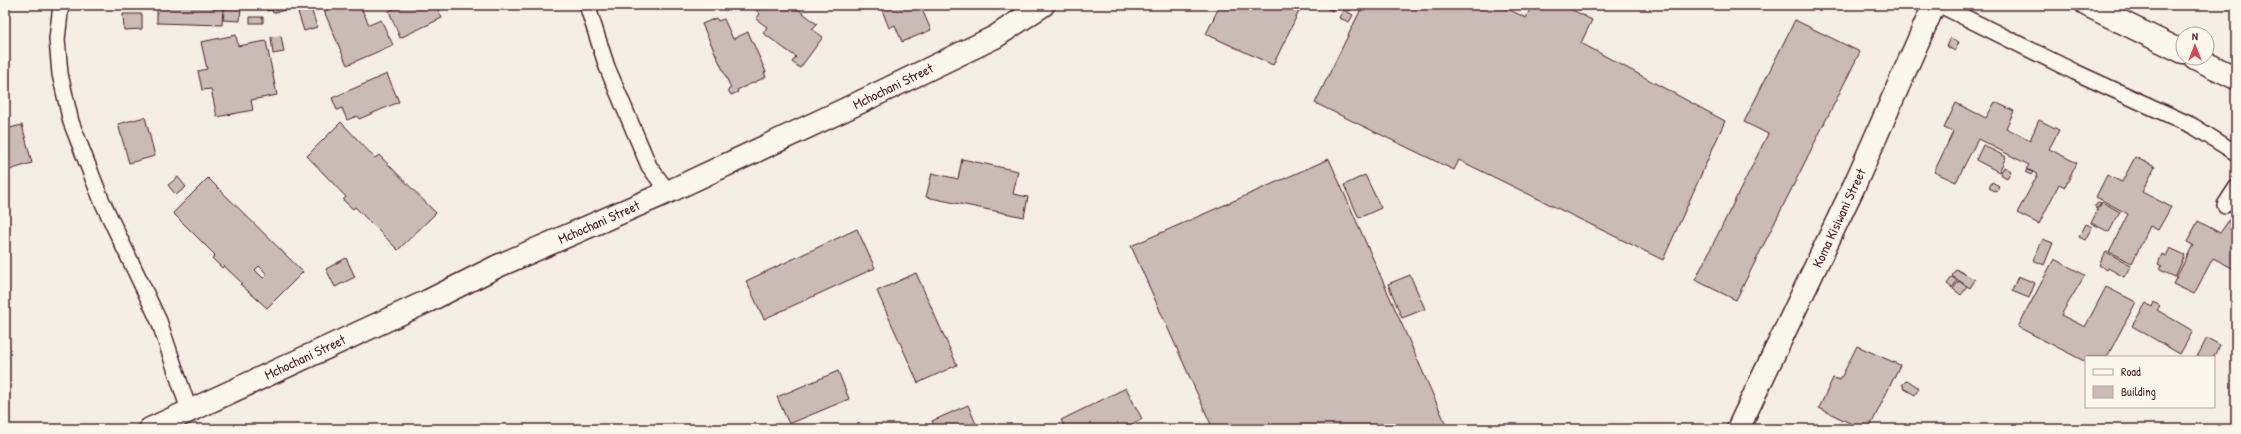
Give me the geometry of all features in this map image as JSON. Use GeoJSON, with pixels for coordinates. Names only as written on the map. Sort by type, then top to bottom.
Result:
{"type":"FeatureCollection","features":[{"type":"Feature","properties":{"kind":"street","name":"Mchochani Street"},"geometry":{"type":"LineString","coordinates":[[150,429],[428,301],[498,266],[668,192],[841,111],[988,40],[1042,5]]}},
{"type":"Feature","properties":{"kind":"street","name":"Koma Kisiwani Street"},"geometry":{"type":"LineString","coordinates":[[1738,429],[1855,184],[1934,5]]}},
{"type":"Feature","properties":{"kind":"street"},"geometry":{"type":"LineString","coordinates":[[2087,5],[2175,48]]}},
{"type":"Feature","properties":{"kind":"street"},"geometry":{"type":"LineString","coordinates":[[2211,66],[2236,78]]}},
{"type":"Feature","properties":{"kind":"lane"},"geometry":{"type":"LineString","coordinates":[[62,5],[57,40],[60,74],[71,122],[101,199],[159,320],[189,410]]}},
{"type":"Feature","properties":{"kind":"lane"},"geometry":{"type":"LineString","coordinates":[[587,5],[607,67],[648,166],[668,192]]}},
{"type":"Feature","properties":{"kind":"lane"},"geometry":{"type":"LineString","coordinates":[[1940,5],[2075,72],[2193,126],[2236,153]]}},
{"type":"Feature","properties":{"kind":"lane"},"geometry":{"type":"LineString","coordinates":[[2225,205],[2236,188]]}},
{"type":"Feature","properties":{"kind":"building"},"geometry":{"type":"Polygon","coordinates":[[[157,5],[223,5],[222,25],[157,23],[157,5]]]}},
{"type":"Feature","properties":{"kind":"building"},"geometry":{"type":"Polygon","coordinates":[[[225,5],[241,5],[240,21],[223,20],[225,5]]]}},
{"type":"Feature","properties":{"kind":"building"},"geometry":{"type":"Polygon","coordinates":[[[265,5],[305,5],[273,13],[272,10],[267,11],[265,5]]]}},
{"type":"Feature","properties":{"kind":"building"},"geometry":{"type":"Polygon","coordinates":[[[310,5],[317,27],[304,31],[297,9],[310,5]]]}},
{"type":"Feature","properties":{"kind":"building"},"geometry":{"type":"Polygon","coordinates":[[[337,5],[360,5],[369,25],[381,20],[393,45],[347,65],[324,11],[337,5]]]}},
{"type":"Feature","properties":{"kind":"building"},"geometry":{"type":"Polygon","coordinates":[[[402,5],[436,5],[442,18],[400,38],[389,11],[402,5]]]}},
{"type":"Feature","properties":{"kind":"building"},"geometry":{"type":"Polygon","coordinates":[[[674,5],[688,5],[677,10],[674,5]]]}},
{"type":"Feature","properties":{"kind":"building"},"geometry":{"type":"Polygon","coordinates":[[[751,5],[795,5],[794,6],[817,24],[812,29],[823,37],[800,68],[792,62],[796,57],[763,33],[767,27],[756,19],[760,14],[751,5]]]}},
{"type":"Feature","properties":{"kind":"building"},"geometry":{"type":"Polygon","coordinates":[[[880,5],[920,5],[931,30],[902,42],[895,25],[889,28],[880,5]]]}},
{"type":"Feature","properties":{"kind":"building"},"geometry":{"type":"Polygon","coordinates":[[[1220,5],[1302,5],[1273,65],[1206,34],[1220,5]]]}},
{"type":"Feature","properties":{"kind":"building"},"geometry":{"type":"Polygon","coordinates":[[[1321,5],[1335,5],[1332,11],[1321,5]]]}},
{"type":"Feature","properties":{"kind":"building"},"geometry":{"type":"Polygon","coordinates":[[[1343,5],[1352,5],[1350,11],[1342,8],[1343,5]]]}},
{"type":"Feature","properties":{"kind":"building"},"geometry":{"type":"Polygon","coordinates":[[[1363,5],[1500,5],[1526,18],[1532,5],[1563,5],[1592,20],[1581,43],[1725,121],[1663,260],[1459,160],[1454,170],[1315,103],[1363,5]]]}},
{"type":"Feature","properties":{"kind":"building"},"geometry":{"type":"Polygon","coordinates":[[[1343,10],[1353,15],[1349,22],[1339,18],[1343,10]]]}},
{"type":"Feature","properties":{"kind":"building"},"geometry":{"type":"Polygon","coordinates":[[[123,14],[142,14],[142,29],[124,30],[123,14]]]}},
{"type":"Feature","properties":{"kind":"building"},"geometry":{"type":"Polygon","coordinates":[[[250,17],[263,17],[263,23],[250,23],[250,17]]]}},
{"type":"Feature","properties":{"kind":"building"},"geometry":{"type":"Polygon","coordinates":[[[716,18],[718,21],[724,19],[733,39],[748,32],[766,72],[764,73],[766,77],[737,90],[738,92],[731,95],[728,90],[731,88],[702,24],[716,18]]]}},
{"type":"Feature","properties":{"kind":"building"},"geometry":{"type":"Polygon","coordinates":[[[1795,20],[1860,52],[1736,300],[1695,280],[1768,134],[1744,122],[1795,20]]]}},
{"type":"Feature","properties":{"kind":"building"},"geometry":{"type":"Polygon","coordinates":[[[236,35],[238,46],[266,41],[277,95],[251,100],[253,110],[217,117],[211,89],[202,90],[198,71],[207,69],[201,42],[236,35]]]}},
{"type":"Feature","properties":{"kind":"building"},"geometry":{"type":"Polygon","coordinates":[[[281,36],[284,52],[273,54],[271,37],[281,36]]]}},
{"type":"Feature","properties":{"kind":"building"},"geometry":{"type":"Polygon","coordinates":[[[1950,38],[1959,42],[1955,51],[1946,46],[1950,38]]]}},
{"type":"Feature","properties":{"kind":"building"},"geometry":{"type":"Polygon","coordinates":[[[387,74],[399,102],[359,119],[357,116],[347,120],[342,108],[337,110],[332,98],[387,74]]]}},
{"type":"Feature","properties":{"kind":"building"},"geometry":{"type":"Polygon","coordinates":[[[1995,102],[2014,111],[2006,128],[2030,140],[2039,120],[2059,130],[2049,149],[2077,163],[2065,187],[2059,184],[2039,224],[2017,213],[2038,174],[2026,169],[2029,165],[1978,139],[1956,182],[1934,172],[1953,132],[1944,128],[1956,103],[1986,118],[1995,102]]]}},
{"type":"Feature","properties":{"kind":"building"},"geometry":{"type":"Polygon","coordinates":[[[145,117],[155,156],[129,163],[118,124],[145,117]]]}},
{"type":"Feature","properties":{"kind":"building"},"geometry":{"type":"Polygon","coordinates":[[[341,122],[375,158],[379,155],[436,213],[398,250],[355,207],[353,209],[343,200],[346,197],[307,156],[341,122]]]}},
{"type":"Feature","properties":{"kind":"building"},"geometry":{"type":"Polygon","coordinates":[[[22,125],[32,163],[6,171],[5,129],[22,125]]]}},
{"type":"Feature","properties":{"kind":"building"},"geometry":{"type":"Polygon","coordinates":[[[1983,145],[2006,157],[1999,172],[1976,160],[1983,145]]]}},
{"type":"Feature","properties":{"kind":"building"},"geometry":{"type":"Polygon","coordinates":[[[2135,157],[2155,167],[2142,192],[2171,207],[2158,230],[2150,226],[2132,263],[2109,252],[2128,214],[2096,197],[2107,175],[2122,182],[2135,157]]]}},
{"type":"Feature","properties":{"kind":"building"},"geometry":{"type":"Polygon","coordinates":[[[962,159],[1018,171],[1013,194],[1028,197],[1024,217],[926,197],[932,173],[958,179],[962,159]]]}},
{"type":"Feature","properties":{"kind":"building"},"geometry":{"type":"Polygon","coordinates":[[[1329,159],[1448,429],[1213,429],[1131,246],[1329,159]]]}},
{"type":"Feature","properties":{"kind":"building"},"geometry":{"type":"Polygon","coordinates":[[[2004,167],[2011,171],[2007,178],[2000,174],[2004,167]]]}},
{"type":"Feature","properties":{"kind":"building"},"geometry":{"type":"Polygon","coordinates":[[[2027,170],[2033,172],[2031,175],[2025,172],[2027,170]]]}},
{"type":"Feature","properties":{"kind":"building"},"geometry":{"type":"Polygon","coordinates":[[[1365,175],[1381,208],[1359,218],[1344,185],[1365,175]]]}},
{"type":"Feature","properties":{"kind":"building"},"geometry":{"type":"Polygon","coordinates":[[[178,177],[186,187],[176,195],[168,185],[178,177]]]}},
{"type":"Feature","properties":{"kind":"building"},"geometry":{"type":"Polygon","coordinates":[[[208,178],[303,272],[267,308],[240,284],[242,283],[224,266],[222,268],[212,258],[215,255],[173,213],[208,178]],[[259,266],[255,270],[263,278],[267,274],[259,266]]]}},
{"type":"Feature","properties":{"kind":"building"},"geometry":{"type":"Polygon","coordinates":[[[1992,182],[1999,186],[1997,192],[1989,188],[1992,182]]]}},
{"type":"Feature","properties":{"kind":"building"},"geometry":{"type":"Polygon","coordinates":[[[2098,202],[2101,203],[2097,209],[2095,207],[2098,202]]]}},
{"type":"Feature","properties":{"kind":"building"},"geometry":{"type":"Polygon","coordinates":[[[2102,202],[2120,212],[2109,232],[2091,223],[2102,202]]]}},
{"type":"Feature","properties":{"kind":"building"},"geometry":{"type":"Polygon","coordinates":[[[2232,216],[2236,216],[2236,270],[2213,258],[2194,294],[2173,284],[2193,245],[2187,242],[2198,221],[2220,233],[2232,216]]]}},
{"type":"Feature","properties":{"kind":"building"},"geometry":{"type":"Polygon","coordinates":[[[2086,224],[2092,227],[2085,240],[2079,237],[2086,224]]]}},
{"type":"Feature","properties":{"kind":"building"},"geometry":{"type":"Polygon","coordinates":[[[857,229],[875,268],[764,319],[746,281],[857,229]]]}},
{"type":"Feature","properties":{"kind":"building"},"geometry":{"type":"Polygon","coordinates":[[[2043,239],[2053,243],[2044,265],[2033,260],[2043,239]]]}},
{"type":"Feature","properties":{"kind":"building"},"geometry":{"type":"Polygon","coordinates":[[[2170,248],[2185,255],[2175,277],[2160,270],[2162,266],[2158,264],[2162,254],[2166,256],[2170,248]]]}},
{"type":"Feature","properties":{"kind":"building"},"geometry":{"type":"Polygon","coordinates":[[[2106,252],[2131,265],[2124,277],[2099,265],[2106,252]]]}},
{"type":"Feature","properties":{"kind":"building"},"geometry":{"type":"Polygon","coordinates":[[[346,258],[355,277],[335,287],[326,269],[346,258]]]}},
{"type":"Feature","properties":{"kind":"building"},"geometry":{"type":"Polygon","coordinates":[[[2054,259],[2085,275],[2061,315],[2085,327],[2106,287],[2136,302],[2108,356],[2085,356],[2085,361],[2018,327],[2054,259]]]}},
{"type":"Feature","properties":{"kind":"building"},"geometry":{"type":"Polygon","coordinates":[[[1956,269],[1975,280],[1970,288],[1952,276],[1956,269]]]}},
{"type":"Feature","properties":{"kind":"building"},"geometry":{"type":"Polygon","coordinates":[[[916,273],[957,365],[918,383],[877,291],[916,273]]]}},
{"type":"Feature","properties":{"kind":"building"},"geometry":{"type":"Polygon","coordinates":[[[1410,275],[1425,309],[1402,318],[1388,284],[1410,275]]]}},
{"type":"Feature","properties":{"kind":"building"},"geometry":{"type":"Polygon","coordinates":[[[2018,276],[2035,283],[2029,298],[2012,291],[2018,276]]]}},
{"type":"Feature","properties":{"kind":"building"},"geometry":{"type":"Polygon","coordinates":[[[1952,277],[1957,281],[1952,288],[1947,284],[1952,277]]]}},
{"type":"Feature","properties":{"kind":"building"},"geometry":{"type":"Polygon","coordinates":[[[1959,281],[1967,287],[1961,295],[1953,289],[1959,281]]]}},
{"type":"Feature","properties":{"kind":"building"},"geometry":{"type":"Polygon","coordinates":[[[2154,302],[2160,306],[2157,310],[2193,331],[2180,354],[2132,326],[2146,303],[2152,307],[2154,302]]]}},
{"type":"Feature","properties":{"kind":"building"},"geometry":{"type":"Polygon","coordinates":[[[2207,338],[2220,345],[2214,356],[2198,356],[2207,338]]]}},
{"type":"Feature","properties":{"kind":"building"},"geometry":{"type":"Polygon","coordinates":[[[1857,346],[1900,365],[1869,429],[1862,429],[1819,408],[1833,378],[1840,380],[1857,346]]]}},
{"type":"Feature","properties":{"kind":"building"},"geometry":{"type":"Polygon","coordinates":[[[838,371],[849,399],[789,424],[777,397],[838,371]]]}},
{"type":"Feature","properties":{"kind":"building"},"geometry":{"type":"Polygon","coordinates":[[[1907,380],[1919,388],[1915,395],[1903,388],[1904,386],[1902,385],[1907,380]]]}},
{"type":"Feature","properties":{"kind":"building"},"geometry":{"type":"Polygon","coordinates":[[[1126,388],[1142,419],[1121,429],[1066,429],[1061,420],[1126,388]]]}},
{"type":"Feature","properties":{"kind":"building"},"geometry":{"type":"Polygon","coordinates":[[[968,405],[978,429],[936,429],[932,421],[968,405]]]}}]}
